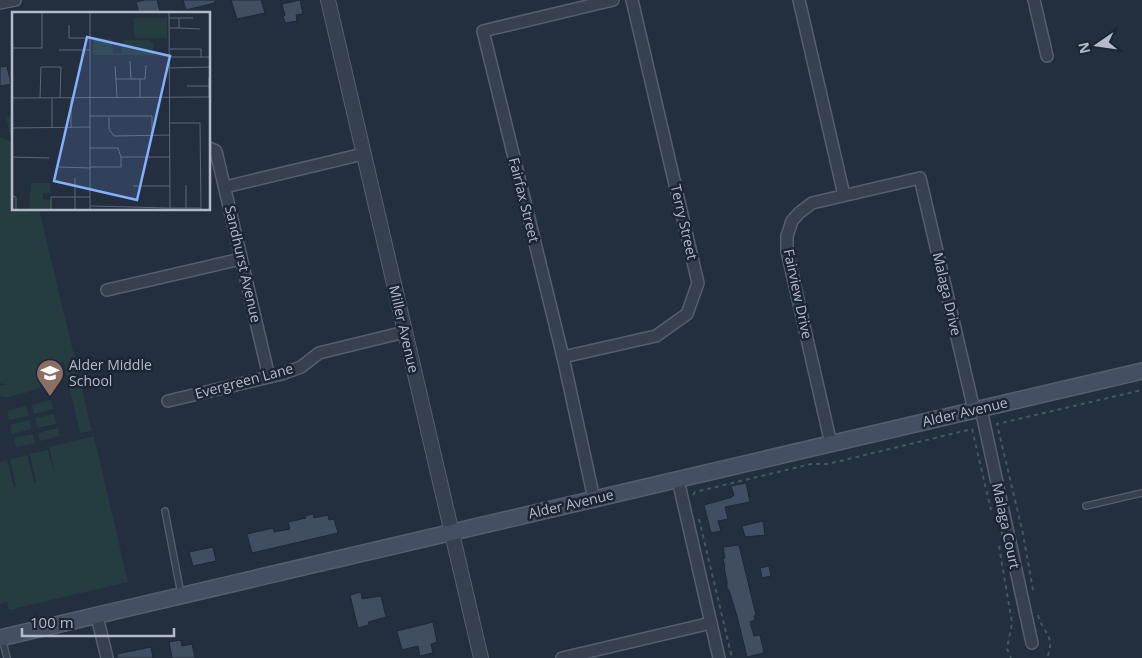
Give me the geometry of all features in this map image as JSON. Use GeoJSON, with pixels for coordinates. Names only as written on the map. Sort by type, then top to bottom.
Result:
{"type":"FeatureCollection","features":[{"type":"Feature","properties":{"kind":"main road","name":"Alder Avenue"},"geometry":{"type":"LineString","coordinates":[[1,638],[1142,371]]}},
{"type":"Feature","properties":{"kind":"street","name":"Miller Avenue"},"geometry":{"type":"LineString","coordinates":[[328,0],[404,332],[482,658]]}},
{"type":"Feature","properties":{"kind":"street","name":"Fairfax Street"},"geometry":{"type":"LineString","coordinates":[[594,499],[563,356],[483,32],[612,0]]}},
{"type":"Feature","properties":{"kind":"street","name":"Terry Street"},"geometry":{"type":"LineString","coordinates":[[563,356],[656,336],[687,314],[698,283],[632,0]]}},
{"type":"Feature","properties":{"kind":"street"},"geometry":{"type":"LineString","coordinates":[[799,0],[844,195]]}},
{"type":"Feature","properties":{"kind":"street"},"geometry":{"type":"LineString","coordinates":[[1034,0],[1047,56]]}},
{"type":"Feature","properties":{"kind":"street","name":"Sandhurst Avenue"},"geometry":{"type":"LineString","coordinates":[[213,149],[225,187],[269,377]]}},
{"type":"Feature","properties":{"kind":"street"},"geometry":{"type":"LineString","coordinates":[[225,187],[363,154]]}},
{"type":"Feature","properties":{"kind":"street","name":"Fairview Drive"},"geometry":{"type":"LineString","coordinates":[[831,444],[786,251],[787,236],[792,221],[798,213],[812,203],[920,178]]}},
{"type":"Feature","properties":{"kind":"street","name":"Malaga Drive"},"geometry":{"type":"LineString","coordinates":[[920,178],[978,409]]}},
{"type":"Feature","properties":{"kind":"street"},"geometry":{"type":"LineString","coordinates":[[107,290],[241,259]]}},
{"type":"Feature","properties":{"kind":"street","name":"Evergreen Lane"},"geometry":{"type":"LineString","coordinates":[[168,401],[269,377],[301,367],[319,353],[404,332]]}},
{"type":"Feature","properties":{"kind":"street","name":"Malaga Court"},"geometry":{"type":"LineString","coordinates":[[978,409],[1032,643]]}},
{"type":"Feature","properties":{"kind":"street"},"geometry":{"type":"LineString","coordinates":[[678,480],[719,658]]}},
{"type":"Feature","properties":{"kind":"street"},"geometry":{"type":"LineString","coordinates":[[97,616],[107,658]]}},
{"type":"Feature","properties":{"kind":"street"},"geometry":{"type":"LineString","coordinates":[[562,658],[711,623]]}},
{"type":"Feature","properties":{"kind":"lane"},"geometry":{"type":"LineString","coordinates":[[1086,506],[1142,493]]}},
{"type":"Feature","properties":{"kind":"lane"},"geometry":{"type":"LineString","coordinates":[[165,511],[182,596]]}},
{"type":"Feature","properties":{"kind":"lane"},"geometry":{"type":"LineString","coordinates":[[1,638],[7,658]]}},
{"type":"Feature","properties":{"kind":"path"},"geometry":{"type":"LineString","coordinates":[[1034,597],[1023,534],[997,424],[1142,390]]}},
{"type":"Feature","properties":{"kind":"path"},"geometry":{"type":"LineString","coordinates":[[693,496],[695,492],[811,464],[828,464],[972,429],[992,514]]}},
{"type":"Feature","properties":{"kind":"path"},"geometry":{"type":"LineString","coordinates":[[697,512],[732,658]]}},
{"type":"Feature","properties":{"kind":"path"},"geometry":{"type":"LineString","coordinates":[[998,542],[1012,623],[1006,649],[1011,658]]}},
{"type":"Feature","properties":{"kind":"path"},"geometry":{"type":"LineString","coordinates":[[1038,614],[1040,623],[1050,636],[1050,650],[1047,658]]}},
{"type":"Feature","properties":{"kind":"green space"},"geometry":{"type":"Polygon","coordinates":[[[12,116],[12,142],[6,117],[12,116]]]}},
{"type":"Feature","properties":{"kind":"green space"},"geometry":{"type":"Polygon","coordinates":[[[0,137],[12,142],[12,210],[39,210],[92,431],[80,433],[63,360],[54,374],[38,388],[10,397],[0,396],[0,385],[7,385],[0,383],[0,137]]]}},
{"type":"Feature","properties":{"kind":"green space"},"geometry":{"type":"Polygon","coordinates":[[[51,400],[53,409],[34,414],[32,405],[51,400]]]}},
{"type":"Feature","properties":{"kind":"green space"},"geometry":{"type":"Polygon","coordinates":[[[26,406],[29,416],[9,420],[7,411],[26,406]]]}},
{"type":"Feature","properties":{"kind":"green space"},"geometry":{"type":"Polygon","coordinates":[[[54,414],[56,424],[37,428],[35,418],[54,414]]]}},
{"type":"Feature","properties":{"kind":"green space"},"geometry":{"type":"Polygon","coordinates":[[[29,420],[32,429],[12,434],[10,425],[29,420]]]}},
{"type":"Feature","properties":{"kind":"green space"},"geometry":{"type":"Polygon","coordinates":[[[58,428],[60,436],[40,441],[38,433],[58,428]]]}},
{"type":"Feature","properties":{"kind":"green space"},"geometry":{"type":"Polygon","coordinates":[[[33,434],[35,443],[16,447],[14,438],[33,434]]]}},
{"type":"Feature","properties":{"kind":"green space"},"geometry":{"type":"Polygon","coordinates":[[[94,436],[128,582],[9,610],[7,602],[0,604],[0,462],[7,460],[14,487],[16,487],[10,459],[27,455],[34,482],[36,482],[30,454],[48,450],[56,478],[49,447],[94,436]]]}},
{"type":"Feature","properties":{"kind":"building"},"geometry":{"type":"Polygon","coordinates":[[[157,0],[160,12],[138,12],[136,2],[157,0]]]}},
{"type":"Feature","properties":{"kind":"building"},"geometry":{"type":"Polygon","coordinates":[[[183,0],[214,0],[215,3],[186,10],[183,0]]]}},
{"type":"Feature","properties":{"kind":"building"},"geometry":{"type":"Polygon","coordinates":[[[231,0],[261,0],[265,13],[237,19],[231,0]]]}},
{"type":"Feature","properties":{"kind":"building"},"geometry":{"type":"Polygon","coordinates":[[[300,0],[303,14],[296,15],[297,21],[285,23],[282,4],[300,0]]]}},
{"type":"Feature","properties":{"kind":"building"},"geometry":{"type":"Polygon","coordinates":[[[7,66],[11,84],[0,86],[0,67],[7,66]]]}},
{"type":"Feature","properties":{"kind":"building"},"geometry":{"type":"Polygon","coordinates":[[[746,483],[750,502],[725,507],[728,519],[718,521],[721,531],[711,533],[704,505],[732,497],[734,495],[731,486],[746,483]]]}},
{"type":"Feature","properties":{"kind":"building"},"geometry":{"type":"Polygon","coordinates":[[[313,514],[314,518],[328,515],[329,520],[334,519],[338,533],[252,553],[247,534],[273,528],[274,532],[290,529],[288,522],[306,518],[305,516],[313,514]]]}},
{"type":"Feature","properties":{"kind":"building"},"geometry":{"type":"Polygon","coordinates":[[[763,521],[765,535],[745,537],[742,526],[763,521]]]}},
{"type":"Feature","properties":{"kind":"building"},"geometry":{"type":"Polygon","coordinates":[[[739,545],[756,615],[754,616],[755,620],[750,622],[754,636],[760,635],[764,653],[747,657],[737,616],[729,590],[727,589],[723,559],[725,558],[723,547],[739,545]]]}},
{"type":"Feature","properties":{"kind":"building"},"geometry":{"type":"Polygon","coordinates":[[[213,547],[216,561],[193,566],[189,552],[213,547]]]}},
{"type":"Feature","properties":{"kind":"building"},"geometry":{"type":"Polygon","coordinates":[[[769,566],[771,576],[762,578],[760,568],[769,566]]]}},
{"type":"Feature","properties":{"kind":"building"},"geometry":{"type":"Polygon","coordinates":[[[361,592],[362,599],[381,596],[386,617],[368,622],[369,625],[358,628],[350,595],[361,592]]]}},
{"type":"Feature","properties":{"kind":"building"},"geometry":{"type":"Polygon","coordinates":[[[433,622],[437,642],[431,644],[433,653],[420,656],[418,646],[402,650],[397,631],[433,622]]]}},
{"type":"Feature","properties":{"kind":"building"},"geometry":{"type":"Polygon","coordinates":[[[181,640],[182,646],[192,644],[195,658],[172,658],[169,642],[181,640]]]}},
{"type":"Feature","properties":{"kind":"building"},"geometry":{"type":"Polygon","coordinates":[[[151,647],[153,658],[117,658],[117,654],[151,647]]]}},
{"type":"Feature","properties":{"kind":"place","name":"Alder Middle School"},"geometry":{"type":"Point","coordinates":[50,397]}}]}
